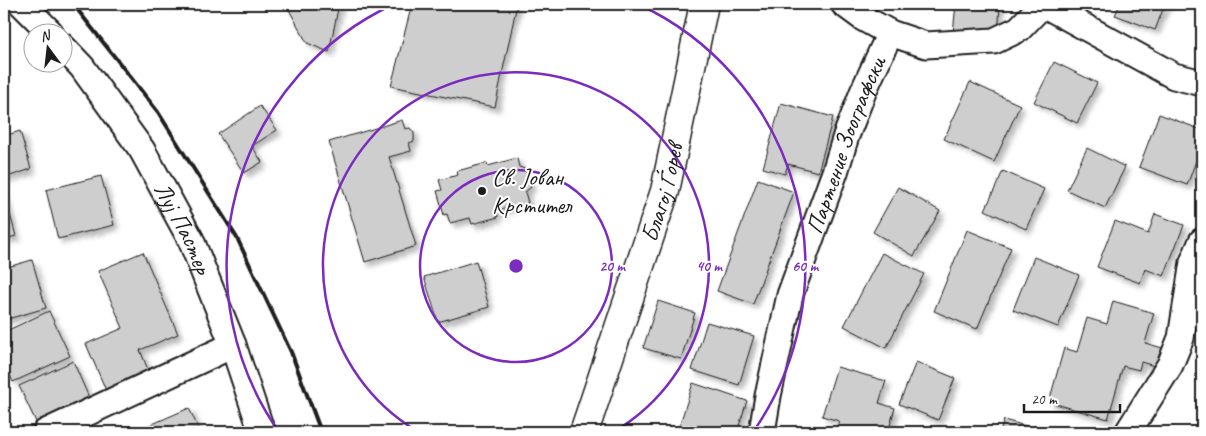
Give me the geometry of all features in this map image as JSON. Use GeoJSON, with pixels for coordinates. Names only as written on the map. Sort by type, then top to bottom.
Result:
{"type":"FeatureCollection","features":[{"type":"Feature","properties":{"kind":"main road","name":"Благој Ѓорев"},"geometry":{"type":"LineString","coordinates":[[584,432],[665,191],[704,4]]}},
{"type":"Feature","properties":{"kind":"street"},"geometry":{"type":"LineString","coordinates":[[4,7],[16,4]]}},
{"type":"Feature","properties":{"kind":"street"},"geometry":{"type":"LineString","coordinates":[[22,4],[40,22]]}},
{"type":"Feature","properties":{"kind":"street","name":"Партение Зоографски"},"geometry":{"type":"LineString","coordinates":[[844,4],[863,18],[890,33],[926,45],[994,41],[1019,29],[1043,4],[1174,76],[1198,82],[1202,81]]}},
{"type":"Feature","properties":{"kind":"street","name":"Партение Зоографски"},"geometry":{"type":"LineString","coordinates":[[762,432],[790,295],[835,172],[846,136],[863,92],[890,33]]}},
{"type":"Feature","properties":{"kind":"street","name":"Луј Пастер"},"geometry":{"type":"LineString","coordinates":[[72,56],[82,67],[142,150],[191,240],[233,345],[262,432]]}},
{"type":"Feature","properties":{"kind":"street"},"geometry":{"type":"LineString","coordinates":[[1128,432],[1170,364],[1181,338],[1193,262],[1202,241]]}},
{"type":"Feature","properties":{"kind":"street"},"geometry":{"type":"LineString","coordinates":[[46,432],[233,345]]}},
{"type":"Feature","properties":{"kind":"building"},"geometry":{"type":"Polygon","coordinates":[[[286,4],[339,4],[329,52],[307,43],[286,4]]]}},
{"type":"Feature","properties":{"kind":"building"},"geometry":{"type":"Polygon","coordinates":[[[412,4],[517,4],[495,107],[391,86],[412,4]]]}},
{"type":"Feature","properties":{"kind":"building"},"geometry":{"type":"Polygon","coordinates":[[[956,4],[1000,4],[998,37],[953,33],[956,4]]]}},
{"type":"Feature","properties":{"kind":"building"},"geometry":{"type":"Polygon","coordinates":[[[1120,4],[1165,4],[1155,30],[1115,15],[1120,4]]]}},
{"type":"Feature","properties":{"kind":"building"},"geometry":{"type":"Polygon","coordinates":[[[1054,62],[1097,83],[1077,123],[1034,102],[1054,62]]]}},
{"type":"Feature","properties":{"kind":"building"},"geometry":{"type":"Polygon","coordinates":[[[970,82],[1020,105],[994,162],[944,139],[970,82]]]}},
{"type":"Feature","properties":{"kind":"building"},"geometry":{"type":"Polygon","coordinates":[[[781,103],[833,117],[818,172],[788,164],[785,174],[763,168],[781,103]]]}},
{"type":"Feature","properties":{"kind":"building"},"geometry":{"type":"Polygon","coordinates":[[[260,106],[277,130],[252,146],[262,162],[244,173],[218,134],[260,106]]]}},
{"type":"Feature","properties":{"kind":"building"},"geometry":{"type":"Polygon","coordinates":[[[1159,114],[1202,130],[1202,145],[1187,185],[1139,167],[1159,114]]]}},
{"type":"Feature","properties":{"kind":"building"},"geometry":{"type":"Polygon","coordinates":[[[402,120],[405,129],[410,128],[414,133],[414,141],[409,143],[411,151],[389,157],[416,246],[365,262],[329,142],[402,120]]]}},
{"type":"Feature","properties":{"kind":"building"},"geometry":{"type":"Polygon","coordinates":[[[20,131],[31,169],[4,178],[4,136],[20,131]]]}},
{"type":"Feature","properties":{"kind":"building"},"geometry":{"type":"Polygon","coordinates":[[[1087,148],[1125,167],[1105,208],[1067,190],[1087,148]]]}},
{"type":"Feature","properties":{"kind":"building","name":"Св. Јован Крстител"},"geometry":{"type":"Polygon","coordinates":[[[517,158],[519,167],[525,169],[531,187],[525,192],[528,203],[496,211],[498,217],[472,224],[470,218],[450,223],[447,214],[444,215],[437,191],[442,190],[439,180],[458,175],[457,171],[487,163],[488,166],[517,158]]]}},
{"type":"Feature","properties":{"kind":"building"},"geometry":{"type":"Polygon","coordinates":[[[1003,171],[1044,189],[1026,229],[985,210],[1003,171]]]}},
{"type":"Feature","properties":{"kind":"building"},"geometry":{"type":"Polygon","coordinates":[[[101,176],[114,225],[58,239],[46,190],[101,176]]]}},
{"type":"Feature","properties":{"kind":"building"},"geometry":{"type":"Polygon","coordinates":[[[758,179],[794,192],[753,304],[717,291],[758,179]]]}},
{"type":"Feature","properties":{"kind":"building"},"geometry":{"type":"Polygon","coordinates":[[[898,187],[940,211],[914,256],[873,232],[898,187]]]}},
{"type":"Feature","properties":{"kind":"building"},"geometry":{"type":"Polygon","coordinates":[[[4,193],[16,236],[4,239],[4,193]]]}},
{"type":"Feature","properties":{"kind":"building"},"geometry":{"type":"Polygon","coordinates":[[[1155,214],[1184,225],[1164,276],[1145,269],[1140,283],[1097,267],[1115,221],[1148,234],[1155,214]]]}},
{"type":"Feature","properties":{"kind":"building"},"geometry":{"type":"Polygon","coordinates":[[[967,230],[1011,248],[977,329],[934,311],[967,230]]]}},
{"type":"Feature","properties":{"kind":"building"},"geometry":{"type":"Polygon","coordinates":[[[143,252],[178,334],[140,350],[151,377],[108,395],[86,344],[123,328],[98,271],[143,252]]]}},
{"type":"Feature","properties":{"kind":"building"},"geometry":{"type":"Polygon","coordinates":[[[882,253],[924,274],[886,348],[844,326],[882,253]]]}},
{"type":"Feature","properties":{"kind":"building"},"geometry":{"type":"Polygon","coordinates":[[[1034,257],[1079,275],[1058,327],[1013,310],[1034,257]]]}},
{"type":"Feature","properties":{"kind":"building"},"geometry":{"type":"Polygon","coordinates":[[[32,260],[46,308],[4,320],[4,268],[32,260]]]}},
{"type":"Feature","properties":{"kind":"building"},"geometry":{"type":"Polygon","coordinates":[[[476,261],[489,307],[438,322],[424,277],[476,261]]]}},
{"type":"Feature","properties":{"kind":"building"},"geometry":{"type":"Polygon","coordinates":[[[658,301],[695,313],[681,359],[643,348],[658,301]]]}},
{"type":"Feature","properties":{"kind":"building"},"geometry":{"type":"Polygon","coordinates":[[[1113,301],[1154,313],[1145,343],[1166,349],[1161,368],[1141,362],[1139,370],[1123,366],[1108,419],[1049,402],[1064,348],[1077,352],[1087,318],[1107,324],[1113,301]]]}},
{"type":"Feature","properties":{"kind":"building"},"geometry":{"type":"Polygon","coordinates":[[[49,311],[70,356],[13,382],[4,362],[4,332],[49,311]]]}},
{"type":"Feature","properties":{"kind":"building"},"geometry":{"type":"Polygon","coordinates":[[[707,322],[754,336],[739,385],[692,370],[707,322]]]}},
{"type":"Feature","properties":{"kind":"building"},"geometry":{"type":"Polygon","coordinates":[[[73,361],[90,400],[37,424],[19,386],[73,361]]]}},
{"type":"Feature","properties":{"kind":"building"},"geometry":{"type":"Polygon","coordinates":[[[916,362],[955,378],[938,420],[899,404],[916,362]]]}},
{"type":"Feature","properties":{"kind":"building"},"geometry":{"type":"Polygon","coordinates":[[[837,367],[886,381],[879,403],[895,408],[888,432],[835,432],[839,421],[822,416],[837,367]]]}},
{"type":"Feature","properties":{"kind":"building"},"geometry":{"type":"Polygon","coordinates":[[[693,383],[747,401],[737,432],[685,432],[678,430],[693,383]]]}},
{"type":"Feature","properties":{"kind":"building"},"geometry":{"type":"Polygon","coordinates":[[[189,408],[200,432],[142,432],[141,429],[189,408]]]}},
{"type":"Feature","properties":{"kind":"building"},"geometry":{"type":"Polygon","coordinates":[[[1202,418],[1202,432],[1195,432],[1202,418]]]}},
{"type":"Feature","properties":{"kind":"building"},"geometry":{"type":"Polygon","coordinates":[[[1004,420],[1048,432],[1000,432],[1004,420]]]}},
{"type":"Feature","properties":{"kind":"railway"},"geometry":{"type":"LineString","coordinates":[[73,4],[158,112],[237,238],[291,352],[321,432]]}},
{"type":"Feature","properties":{"kind":"place","name":"Св. Јован Крстител"},"geometry":{"type":"Point","coordinates":[482,191]}}]}
